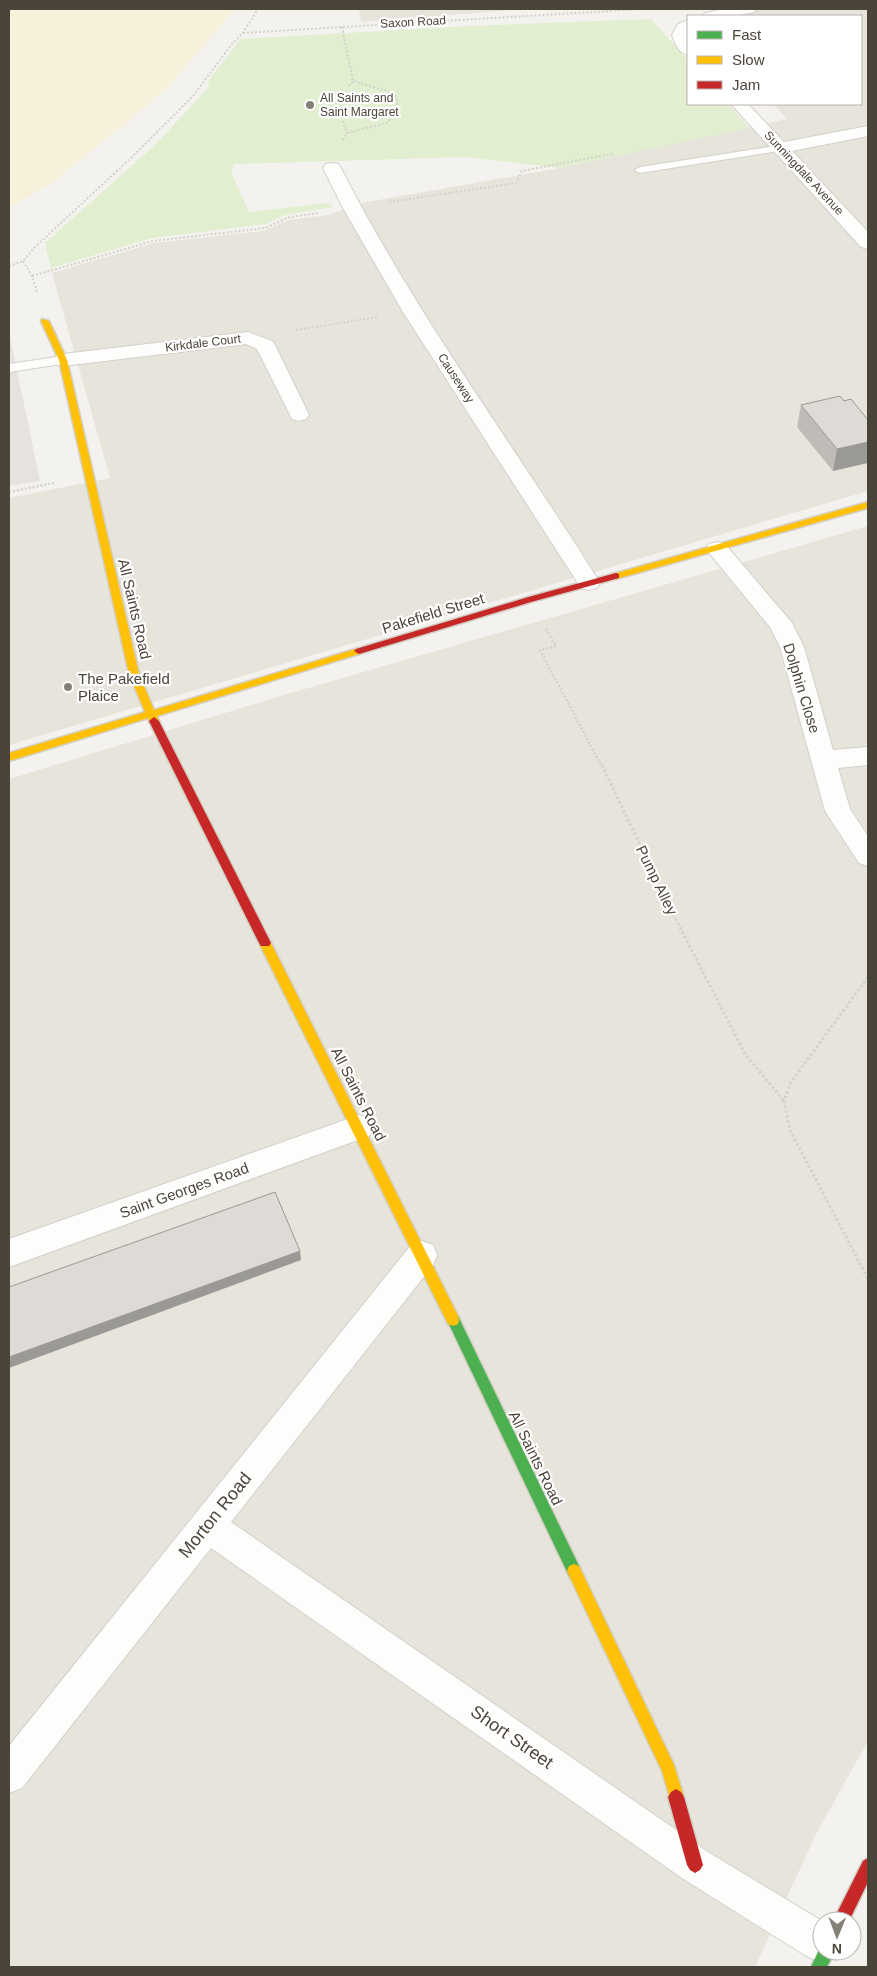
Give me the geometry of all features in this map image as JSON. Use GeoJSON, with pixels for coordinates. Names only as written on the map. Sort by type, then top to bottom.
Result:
{"type":"FeatureCollection","features":[{"type":"Feature","properties":{"kind":"street"},"geometry":{"type":"LineString","coordinates":[[716,15],[748,9]]}},
{"type":"Feature","properties":{"kind":"street"},"geometry":{"type":"LineString","coordinates":[[687,25],[680,35],[687,49]]}},
{"type":"Feature","properties":{"kind":"street","name":"Sunningdale Avenue"},"geometry":{"type":"LineString","coordinates":[[740,105],[868,243]]}},
{"type":"Feature","properties":{"kind":"street"},"geometry":{"type":"LineString","coordinates":[[781,148],[868,131]]}},
{"type":"Feature","properties":{"kind":"street","name":"Causeway"},"geometry":{"type":"LineString","coordinates":[[332,168],[352,208],[413,312],[589,583]]}},
{"type":"Feature","properties":{"kind":"street","name":"All Saints Road"},"geometry":{"type":"LineString","coordinates":[[45,320],[63,360],[134,674],[150,713],[422,1255],[669,1770],[695,1865]]}},
{"type":"Feature","properties":{"kind":"street","name":"Kirkdale Court"},"geometry":{"type":"LineString","coordinates":[[63,360],[248,338],[264,344],[298,415]]}},
{"type":"Feature","properties":{"kind":"street","name":"Pakefield Street"},"geometry":{"type":"LineString","coordinates":[[9,757],[150,713],[589,583],[717,549],[868,505]]}},
{"type":"Feature","properties":{"kind":"street","name":"Dolphin Close"},"geometry":{"type":"LineString","coordinates":[[717,549],[780,623],[792,647],[838,811],[868,856]]}},
{"type":"Feature","properties":{"kind":"street"},"geometry":{"type":"LineString","coordinates":[[824,760],[868,756]]}},
{"type":"Feature","properties":{"kind":"street","name":"Saint Georges Road"},"geometry":{"type":"LineString","coordinates":[[9,1253],[359,1127]]}},
{"type":"Feature","properties":{"kind":"street","name":"Morton Road"},"geometry":{"type":"LineString","coordinates":[[9,1775],[422,1255]]}},
{"type":"Feature","properties":{"kind":"street","name":"Short Street"},"geometry":{"type":"LineString","coordinates":[[207,1525],[695,1865],[812,1936]]}},
{"type":"Feature","properties":{"kind":"street"},"geometry":{"type":"LineString","coordinates":[[846,1911],[868,1866]]}},
{"type":"Feature","properties":{"kind":"lane"},"geometry":{"type":"LineString","coordinates":[[640,170],[781,148]]}},
{"type":"Feature","properties":{"kind":"lane"},"geometry":{"type":"LineString","coordinates":[[9,368],[63,360]]}},
{"type":"Feature","properties":{"kind":"path"},"geometry":{"type":"LineString","coordinates":[[9,266],[23,261],[35,247],[132,157],[192,97],[232,44],[243,33],[258,9]]}},
{"type":"Feature","properties":{"kind":"path","name":"Saxon Road"},"geometry":{"type":"LineString","coordinates":[[243,33],[643,9]]}},
{"type":"Feature","properties":{"kind":"path"},"geometry":{"type":"LineString","coordinates":[[342,27],[352,81],[349,86]]}},
{"type":"Feature","properties":{"kind":"path"},"geometry":{"type":"LineString","coordinates":[[332,168],[333,158],[347,133],[386,123],[398,112],[397,97],[388,91],[352,81]]}},
{"type":"Feature","properties":{"kind":"path"},"geometry":{"type":"LineString","coordinates":[[343,121],[347,133]]}},
{"type":"Feature","properties":{"kind":"path"},"geometry":{"type":"LineString","coordinates":[[248,338],[413,312]]}},
{"type":"Feature","properties":{"kind":"path"},"geometry":{"type":"LineString","coordinates":[[9,492],[89,477]]}},
{"type":"Feature","properties":{"kind":"path","name":"Pump Alley"},"geometry":{"type":"LineString","coordinates":[[540,650],[603,768],[667,902],[745,1054],[784,1102]]}},
{"type":"Feature","properties":{"kind":"path"},"geometry":{"type":"LineString","coordinates":[[868,977],[791,1082],[784,1102],[790,1130],[868,1280]]}},
{"type":"Feature","properties":{"kind":"shaded area"},"geometry":{"type":"Polygon","coordinates":[[[359,9],[527,9],[361,22],[359,9]]]}},
{"type":"Feature","properties":{"kind":"shaded area"},"geometry":{"type":"Polygon","coordinates":[[[742,9],[868,9],[868,491],[9,745],[9,498],[110,478],[52,273],[154,243],[263,231],[289,220],[328,215],[367,202],[560,168],[787,119],[774,105],[862,105],[862,15],[743,15],[746,13],[742,9]]]}},
{"type":"Feature","properties":{"kind":"shaded area"},"geometry":{"type":"Polygon","coordinates":[[[9,332],[40,481],[9,486],[9,332]]]}},
{"type":"Feature","properties":{"kind":"shaded area"},"geometry":{"type":"Polygon","coordinates":[[[868,526],[868,1741],[816,1834],[755,1967],[9,1967],[9,779],[284,695],[868,526]]]}},
{"type":"Feature","properties":{"kind":"green space"},"geometry":{"type":"Polygon","coordinates":[[[651,19],[687,59],[687,105],[729,105],[749,128],[560,168],[466,157],[234,164],[231,172],[249,212],[328,203],[333,207],[285,215],[266,224],[152,238],[51,268],[45,243],[154,146],[209,87],[208,81],[241,39],[470,26],[651,19]]]}},
{"type":"Feature","properties":{"kind":"sand"},"geometry":{"type":"Polygon","coordinates":[[[9,9],[235,9],[166,90],[52,183],[9,207],[9,9]]]}},
{"type":"Feature","properties":{"kind":"building"},"geometry":{"type":"Polygon","coordinates":[[[840,396],[844,401],[851,399],[868,420],[868,442],[837,449],[801,405],[840,396]]]}},
{"type":"Feature","properties":{"kind":"building"},"geometry":{"type":"Polygon","coordinates":[[[275,1192],[300,1251],[9,1357],[9,1287],[275,1192]]]}},
{"type":"Feature","properties":{"kind":"traffic: fast"},"geometry":{"type":"LineString","coordinates":[[453,1320],[574,1571]]}},
{"type":"Feature","properties":{"kind":"traffic: fast"},"geometry":{"type":"LineString","coordinates":[[819,1967],[822,1961]]}},
{"type":"Feature","properties":{"kind":"traffic: slow"},"geometry":{"type":"LineString","coordinates":[[45,321],[63,360],[134,674],[154,721]]}},
{"type":"Feature","properties":{"kind":"traffic: slow"},"geometry":{"type":"LineString","coordinates":[[616,576],[868,505]]}},
{"type":"Feature","properties":{"kind":"traffic: slow"},"geometry":{"type":"LineString","coordinates":[[9,757],[359,651]]}},
{"type":"Feature","properties":{"kind":"traffic: slow"},"geometry":{"type":"LineString","coordinates":[[265,943],[453,1320]]}},
{"type":"Feature","properties":{"kind":"traffic: slow"},"geometry":{"type":"LineString","coordinates":[[574,1571],[669,1770],[676,1797]]}},
{"type":"Feature","properties":{"kind":"traffic: jam"},"geometry":{"type":"LineString","coordinates":[[359,651],[528,600],[616,576]]}},
{"type":"Feature","properties":{"kind":"traffic: jam"},"geometry":{"type":"LineString","coordinates":[[154,721],[265,943]]}},
{"type":"Feature","properties":{"kind":"traffic: jam"},"geometry":{"type":"LineString","coordinates":[[676,1797],[695,1865]]}},
{"type":"Feature","properties":{"kind":"traffic: jam"},"geometry":{"type":"LineString","coordinates":[[846,1911],[868,1866]]}},
{"type":"Feature","properties":{"kind":"place","name":"All Saints and Saint Margaret"},"geometry":{"type":"Point","coordinates":[310,105]}},
{"type":"Feature","properties":{"kind":"place","name":"The Pakefield Plaice"},"geometry":{"type":"Point","coordinates":[68,687]}}]}
